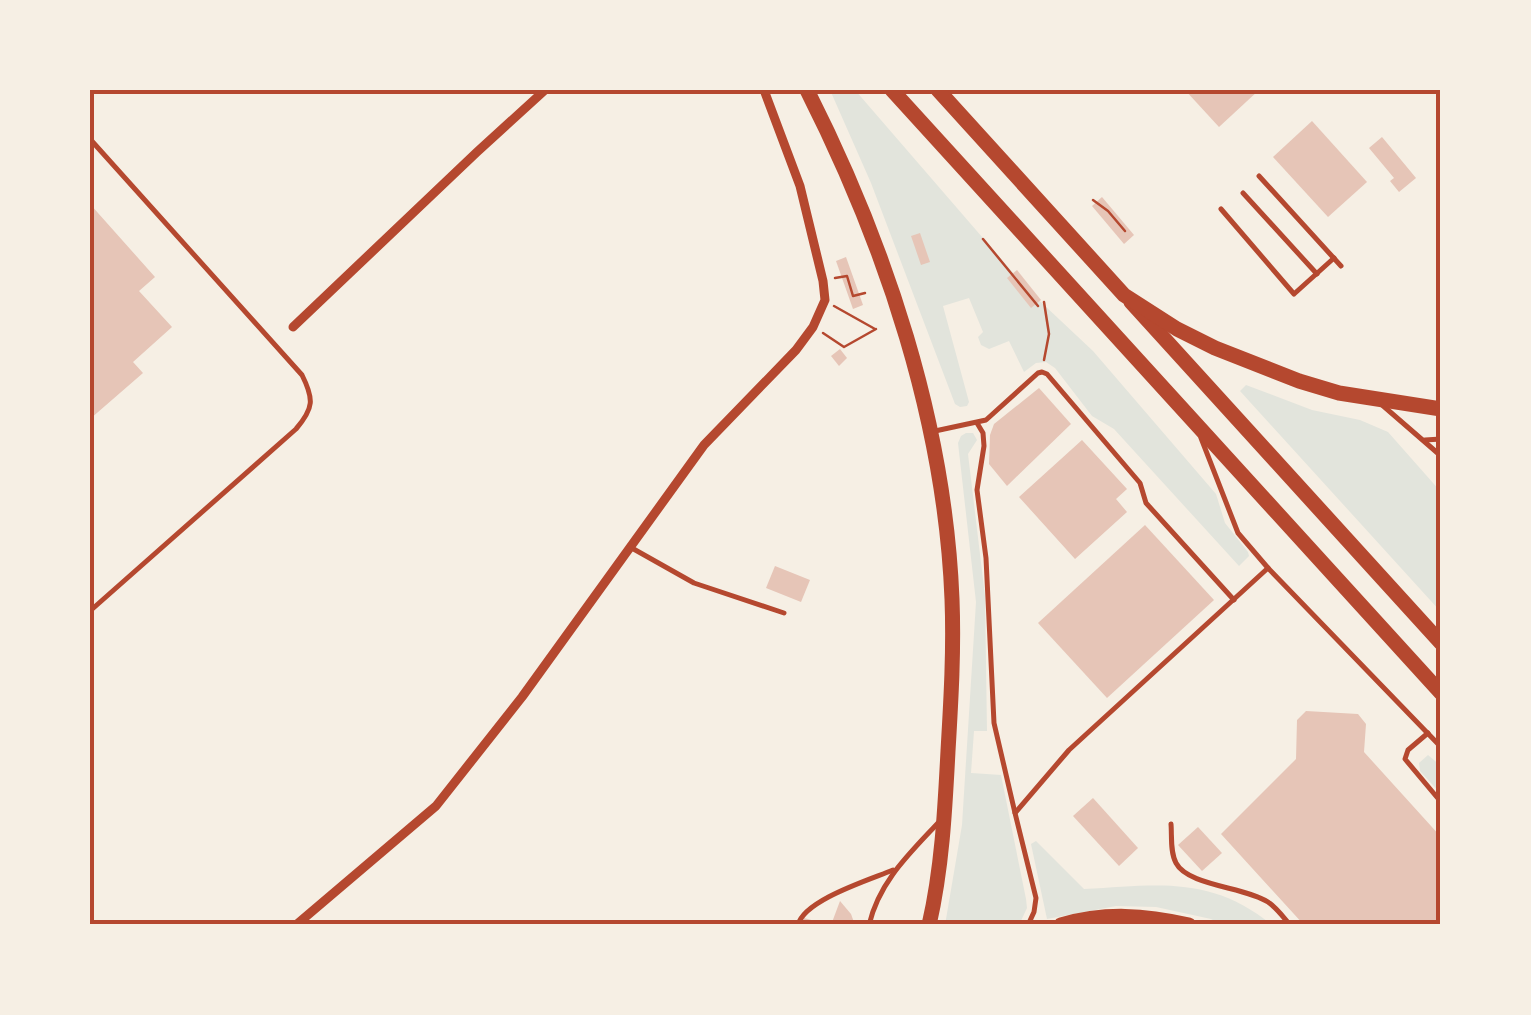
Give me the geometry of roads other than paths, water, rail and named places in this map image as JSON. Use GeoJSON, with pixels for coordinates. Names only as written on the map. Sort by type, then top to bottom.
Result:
{"type":"FeatureCollection","features":[{"type":"Feature","properties":{"kind":"main road"},"geometry":{"type":"LineString","coordinates":[[807,90],[866,220],[914,363],[942,494],[952,596],[951,702],[944,817],[929,925]]}},
{"type":"Feature","properties":{"kind":"main road"},"geometry":{"type":"LineString","coordinates":[[892,90],[1441,693]]}},
{"type":"Feature","properties":{"kind":"main road"},"geometry":{"type":"LineString","coordinates":[[938,90],[1441,643]]}},
{"type":"Feature","properties":{"kind":"main road"},"geometry":{"type":"LineString","coordinates":[[1124,295],[1176,329],[1312,385],[1441,410]]}},
{"type":"Feature","properties":{"kind":"main road"},"geometry":{"type":"LineString","coordinates":[[1061,925],[1080,919],[1129,915],[1190,925]]}},
{"type":"Feature","properties":{"kind":"street"},"geometry":{"type":"LineString","coordinates":[[294,327],[545,90]]}},
{"type":"Feature","properties":{"kind":"street"},"geometry":{"type":"LineString","coordinates":[[296,925],[436,806],[522,697],[704,445],[796,350],[813,327],[825,300],[823,281],[800,186],[764,90]]}},
{"type":"Feature","properties":{"kind":"lane"},"geometry":{"type":"LineString","coordinates":[[90,139],[302,375],[311,404],[296,430],[90,611]]}},
{"type":"Feature","properties":{"kind":"lane"},"geometry":{"type":"LineString","coordinates":[[1260,176],[1341,266]]}},
{"type":"Feature","properties":{"kind":"lane"},"geometry":{"type":"LineString","coordinates":[[1244,194],[1317,274]]}},
{"type":"Feature","properties":{"kind":"lane"},"geometry":{"type":"LineString","coordinates":[[1221,209],[1294,294],[1334,258]]}},
{"type":"Feature","properties":{"kind":"lane"},"geometry":{"type":"LineString","coordinates":[[930,432],[986,420],[1038,372],[1048,374],[1140,483],[1146,504],[1234,600]]}},
{"type":"Feature","properties":{"kind":"lane"},"geometry":{"type":"LineString","coordinates":[[1375,399],[1441,456]]}},
{"type":"Feature","properties":{"kind":"lane"},"geometry":{"type":"LineString","coordinates":[[1194,422],[1238,533],[1441,746]]}},
{"type":"Feature","properties":{"kind":"lane"},"geometry":{"type":"LineString","coordinates":[[977,423],[983,432],[984,446],[977,490],[986,558],[994,723],[1036,898],[1028,925]]}},
{"type":"Feature","properties":{"kind":"lane"},"geometry":{"type":"LineString","coordinates":[[1425,440],[1441,439]]}},
{"type":"Feature","properties":{"kind":"lane"},"geometry":{"type":"LineString","coordinates":[[630,547],[694,583],[784,614]]}},
{"type":"Feature","properties":{"kind":"lane"},"geometry":{"type":"LineString","coordinates":[[1015,813],[1070,750],[1268,568]]}},
{"type":"Feature","properties":{"kind":"lane"},"geometry":{"type":"LineString","coordinates":[[1428,733],[1408,750],[1405,759],[1441,802]]}},
{"type":"Feature","properties":{"kind":"lane"},"geometry":{"type":"LineString","coordinates":[[869,925],[874,905],[895,869],[944,817]]}},
{"type":"Feature","properties":{"kind":"lane"},"geometry":{"type":"LineString","coordinates":[[1171,824],[1176,866],[1189,876],[1257,896],[1270,903],[1290,925]]}},
{"type":"Feature","properties":{"kind":"lane"},"geometry":{"type":"LineString","coordinates":[[798,925],[800,916],[816,904],[895,869]]}}]}
